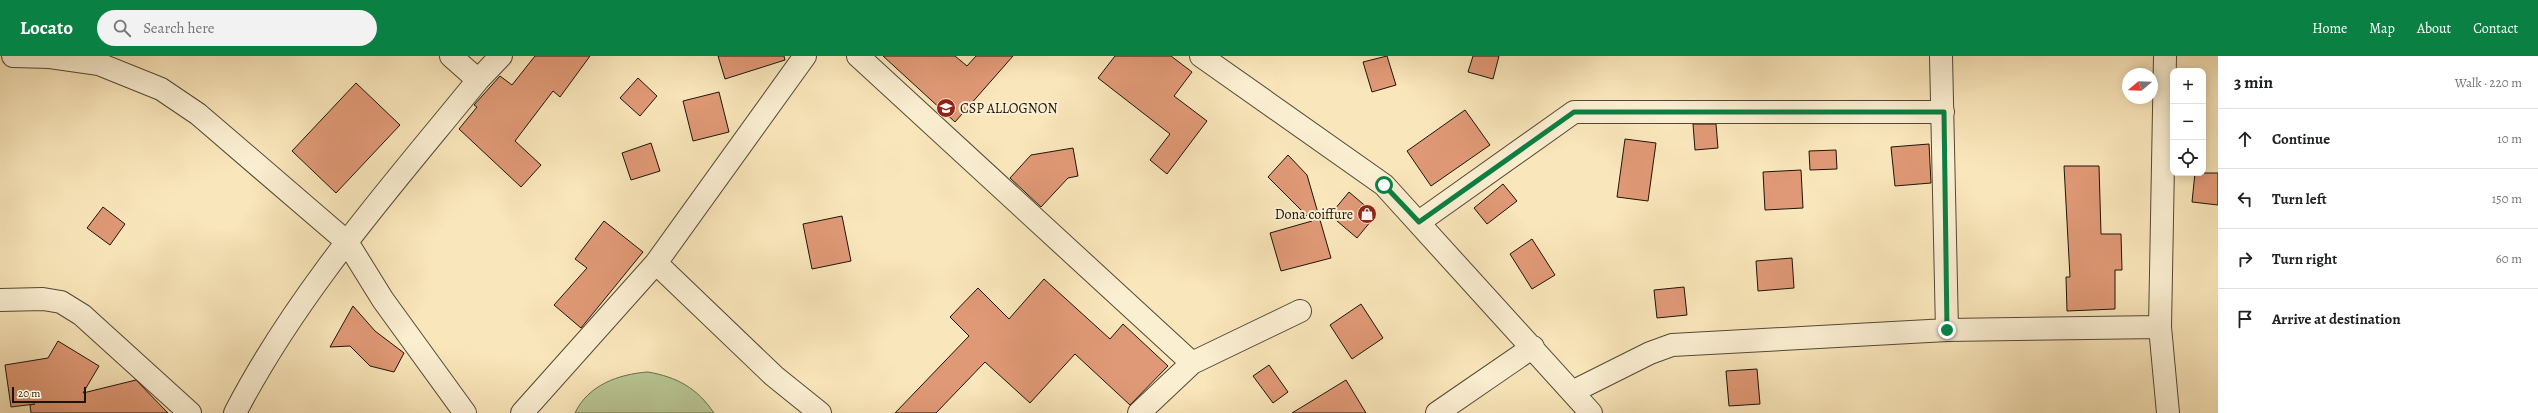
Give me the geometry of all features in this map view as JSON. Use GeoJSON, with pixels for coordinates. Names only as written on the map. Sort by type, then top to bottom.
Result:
{"type":"FeatureCollection","features":[{"type":"Feature","properties":{"kind":"street"},"geometry":{"type":"LineString","coordinates":[[0,56],[50,57],[99,64],[161,89],[198,114],[347,242],[383,300],[466,413]]}},
{"type":"Feature","properties":{"kind":"street"},"geometry":{"type":"LineString","coordinates":[[451,56],[478,80]]}},
{"type":"Feature","properties":{"kind":"street"},"geometry":{"type":"LineString","coordinates":[[235,413],[253,379],[347,242],[478,80],[501,56]]}},
{"type":"Feature","properties":{"kind":"street"},"geometry":{"type":"LineString","coordinates":[[522,413],[656,263],[805,56]]}},
{"type":"Feature","properties":{"kind":"street"},"geometry":{"type":"LineString","coordinates":[[858,56],[1192,363]]}},
{"type":"Feature","properties":{"kind":"street"},"geometry":{"type":"LineString","coordinates":[[1201,56],[1384,185],[1533,347],[1591,413]]}},
{"type":"Feature","properties":{"kind":"street"},"geometry":{"type":"LineString","coordinates":[[1941,56],[1944,112],[1947,330]]}},
{"type":"Feature","properties":{"kind":"street"},"geometry":{"type":"LineString","coordinates":[[2164,56],[2160,327],[2168,413]]}},
{"type":"Feature","properties":{"kind":"street"},"geometry":{"type":"LineString","coordinates":[[1419,222],[1574,112],[1944,112]]}},
{"type":"Feature","properties":{"kind":"street"},"geometry":{"type":"LineString","coordinates":[[656,263],[774,376],[820,413]]}},
{"type":"Feature","properties":{"kind":"street"},"geometry":{"type":"LineString","coordinates":[[0,300],[44,299],[61,302],[82,315],[190,413]]}},
{"type":"Feature","properties":{"kind":"street"},"geometry":{"type":"LineString","coordinates":[[1139,413],[1192,363],[1300,311]]}},
{"type":"Feature","properties":{"kind":"street"},"geometry":{"type":"LineString","coordinates":[[1572,392],[1650,353],[1672,345],[1947,330],[2160,327]]}},
{"type":"Feature","properties":{"kind":"street"},"geometry":{"type":"LineString","coordinates":[[1437,413],[1533,347]]}},
{"type":"Feature","properties":{"kind":"green space"},"geometry":{"type":"Polygon","coordinates":[[[648,372],[668,377],[686,385],[701,397],[714,413],[575,413],[581,403],[596,388],[616,378],[648,372]]]}},
{"type":"Feature","properties":{"kind":"building"},"geometry":{"type":"Polygon","coordinates":[[[535,56],[590,56],[560,97],[553,91],[515,141],[541,165],[521,187],[459,129],[477,107],[474,105],[500,76],[512,85],[535,56]]]}},
{"type":"Feature","properties":{"kind":"building"},"geometry":{"type":"Polygon","coordinates":[[[718,56],[784,56],[785,60],[725,79],[718,56]]]}},
{"type":"Feature","properties":{"kind":"building"},"geometry":{"type":"Polygon","coordinates":[[[883,56],[955,56],[967,66],[976,56],[1013,56],[955,122],[883,56]]]}},
{"type":"Feature","properties":{"kind":"building"},"geometry":{"type":"Polygon","coordinates":[[[1115,56],[1171,56],[1192,72],[1174,96],[1207,121],[1167,174],[1150,160],[1170,134],[1098,78],[1115,56]]]}},
{"type":"Feature","properties":{"kind":"building"},"geometry":{"type":"Polygon","coordinates":[[[1387,56],[1396,85],[1372,92],[1363,62],[1387,56]]]}},
{"type":"Feature","properties":{"kind":"building"},"geometry":{"type":"Polygon","coordinates":[[[1473,56],[1499,56],[1493,79],[1468,72],[1473,56]]]}},
{"type":"Feature","properties":{"kind":"building"},"geometry":{"type":"Polygon","coordinates":[[[638,78],[657,96],[640,116],[620,98],[638,78]]]}},
{"type":"Feature","properties":{"kind":"building"},"geometry":{"type":"Polygon","coordinates":[[[356,83],[400,125],[336,193],[292,151],[356,83]]]}},
{"type":"Feature","properties":{"kind":"building"},"geometry":{"type":"Polygon","coordinates":[[[719,92],[729,132],[693,141],[683,101],[719,92]]]}},
{"type":"Feature","properties":{"kind":"building"},"geometry":{"type":"Polygon","coordinates":[[[1465,110],[1490,145],[1431,186],[1407,151],[1465,110]]]}},
{"type":"Feature","properties":{"kind":"building"},"geometry":{"type":"Polygon","coordinates":[[[1693,124],[1716,124],[1718,148],[1695,150],[1693,124]]]}},
{"type":"Feature","properties":{"kind":"building"},"geometry":{"type":"Polygon","coordinates":[[[1625,139],[1656,143],[1648,201],[1617,197],[1625,139]]]}},
{"type":"Feature","properties":{"kind":"building"},"geometry":{"type":"Polygon","coordinates":[[[651,143],[660,171],[631,180],[622,153],[651,143]]]}},
{"type":"Feature","properties":{"kind":"building"},"geometry":{"type":"Polygon","coordinates":[[[1929,144],[1931,183],[1895,186],[1891,147],[1929,144]]]}},
{"type":"Feature","properties":{"kind":"building"},"geometry":{"type":"Polygon","coordinates":[[[1073,148],[1078,176],[1068,178],[1041,207],[1010,178],[1031,155],[1073,148]]]}},
{"type":"Feature","properties":{"kind":"building"},"geometry":{"type":"Polygon","coordinates":[[[1836,150],[1837,169],[1810,170],[1809,151],[1836,150]]]}},
{"type":"Feature","properties":{"kind":"building"},"geometry":{"type":"Polygon","coordinates":[[[1288,155],[1307,175],[1331,258],[1281,271],[1270,233],[1312,221],[1268,177],[1288,155]]]}},
{"type":"Feature","properties":{"kind":"building"},"geometry":{"type":"Polygon","coordinates":[[[2064,166],[2099,166],[2101,234],[2121,234],[2122,270],[2115,270],[2115,309],[2067,311],[2066,277],[2070,277],[2064,166]]]}},
{"type":"Feature","properties":{"kind":"building"},"geometry":{"type":"Polygon","coordinates":[[[1801,170],[1803,208],[1765,210],[1763,172],[1801,170]]]}},
{"type":"Feature","properties":{"kind":"building"},"geometry":{"type":"Polygon","coordinates":[[[2206,173],[2218,173],[2218,205],[2192,202],[2195,176],[2206,176],[2206,173]]]}},
{"type":"Feature","properties":{"kind":"building"},"geometry":{"type":"Polygon","coordinates":[[[1503,184],[1517,201],[1487,224],[1474,208],[1503,184]]]}},
{"type":"Feature","properties":{"kind":"building"},"geometry":{"type":"Polygon","coordinates":[[[1349,192],[1376,215],[1357,238],[1330,215],[1349,192]]]}},
{"type":"Feature","properties":{"kind":"building"},"geometry":{"type":"Polygon","coordinates":[[[103,207],[125,224],[110,245],[87,228],[103,207]]]}},
{"type":"Feature","properties":{"kind":"building"},"geometry":{"type":"Polygon","coordinates":[[[842,216],[851,261],[812,269],[803,224],[842,216]]]}},
{"type":"Feature","properties":{"kind":"building"},"geometry":{"type":"Polygon","coordinates":[[[604,221],[643,252],[581,328],[554,305],[587,268],[575,259],[604,221]]]}},
{"type":"Feature","properties":{"kind":"building"},"geometry":{"type":"Polygon","coordinates":[[[1532,239],[1555,275],[1532,289],[1510,254],[1532,239]]]}},
{"type":"Feature","properties":{"kind":"building"},"geometry":{"type":"Polygon","coordinates":[[[1792,258],[1794,288],[1758,291],[1756,261],[1792,258]]]}},
{"type":"Feature","properties":{"kind":"building"},"geometry":{"type":"Polygon","coordinates":[[[1044,279],[1110,339],[1123,324],[1168,366],[1130,405],[1075,354],[1030,403],[985,362],[936,413],[895,413],[969,336],[950,317],[978,288],[1009,319],[1044,279]]]}},
{"type":"Feature","properties":{"kind":"building"},"geometry":{"type":"Polygon","coordinates":[[[1684,287],[1687,315],[1657,318],[1654,290],[1684,287]]]}},
{"type":"Feature","properties":{"kind":"building"},"geometry":{"type":"Polygon","coordinates":[[[1361,304],[1383,338],[1352,359],[1330,325],[1361,304]]]}},
{"type":"Feature","properties":{"kind":"building"},"geometry":{"type":"Polygon","coordinates":[[[353,306],[375,331],[404,353],[394,372],[370,366],[350,346],[330,347],[353,306]]]}},
{"type":"Feature","properties":{"kind":"building"},"geometry":{"type":"Polygon","coordinates":[[[58,341],[99,366],[83,393],[136,380],[168,413],[31,413],[30,405],[35,404],[11,407],[5,365],[48,358],[58,341]]]}},
{"type":"Feature","properties":{"kind":"building"},"geometry":{"type":"Polygon","coordinates":[[[1269,365],[1288,392],[1273,403],[1253,376],[1269,365]]]}},
{"type":"Feature","properties":{"kind":"building"},"geometry":{"type":"Polygon","coordinates":[[[1757,369],[1760,404],[1729,406],[1726,371],[1757,369]]]}},
{"type":"Feature","properties":{"kind":"building"},"geometry":{"type":"Polygon","coordinates":[[[1346,380],[1366,413],[1292,413],[1346,380]]]}},
{"type":"Feature","properties":{"kind":"place","name":"CSP ALLOGNON"},"geometry":{"type":"Point","coordinates":[946,108]}},
{"type":"Feature","properties":{"kind":"place","name":"Dona coiffure"},"geometry":{"type":"Point","coordinates":[1367,214]}},
{"type":"Feature","properties":{"kind":"route"},"geometry":{"type":"LineString","coordinates":[[1384,185],[1419,222],[1574,112],[1944,112],[1947,330]]}}]}
